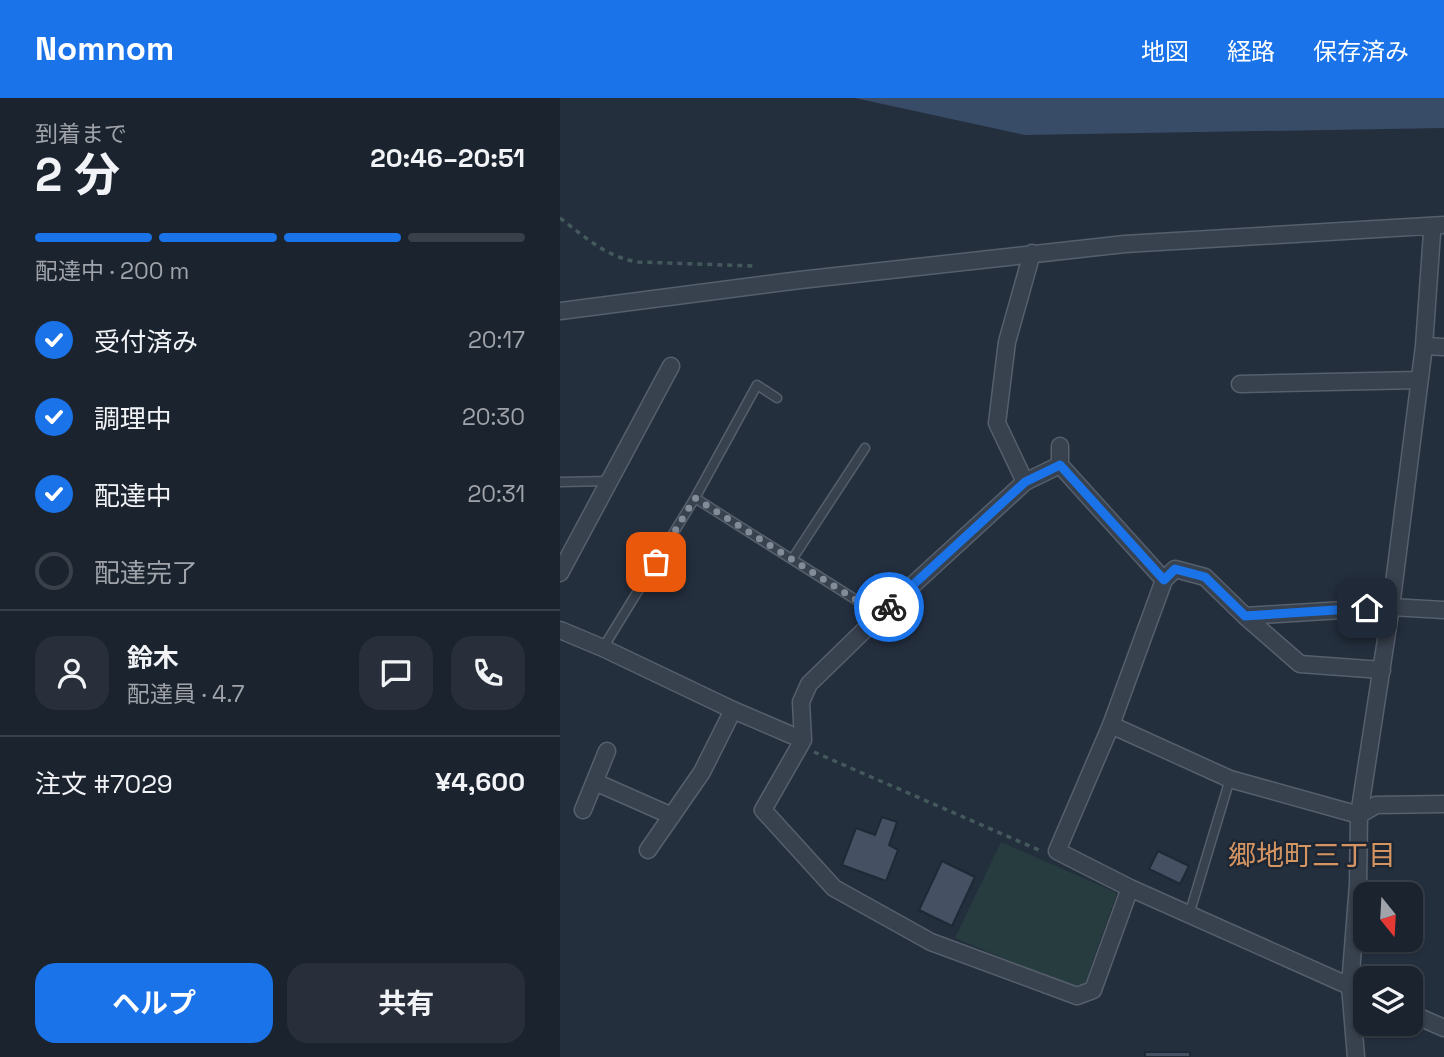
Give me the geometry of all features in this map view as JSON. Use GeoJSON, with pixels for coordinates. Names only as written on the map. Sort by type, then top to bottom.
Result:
{"type":"FeatureCollection","features":[{"type":"Feature","properties":{"kind":"street"},"geometry":{"type":"LineString","coordinates":[[560,311],[1032,253],[1214,238],[1438,229],[1391,607],[1359,815],[1357,966]]}},
{"type":"Feature","properties":{"kind":"street"},"geometry":{"type":"LineString","coordinates":[[1025,482],[997,423],[1007,342],[1032,253]]}},
{"type":"Feature","properties":{"kind":"street"},"geometry":{"type":"LineString","coordinates":[[1424,346],[1444,347]]}},
{"type":"Feature","properties":{"kind":"street"},"geometry":{"type":"LineString","coordinates":[[560,573],[671,366]]}},
{"type":"Feature","properties":{"kind":"street"},"geometry":{"type":"LineString","coordinates":[[1240,383],[1419,380]]}},
{"type":"Feature","properties":{"kind":"street"},"geometry":{"type":"LineString","coordinates":[[1060,446],[1060,465],[1164,580]]}},
{"type":"Feature","properties":{"kind":"street"},"geometry":{"type":"LineString","coordinates":[[1060,465],[1025,482],[809,684],[801,702],[801,743],[763,810],[834,888],[931,942],[1077,996],[1093,990],[1130,888]]}},
{"type":"Feature","properties":{"kind":"street"},"geometry":{"type":"LineString","coordinates":[[1353,988],[1130,888],[1056,851],[1111,725],[1164,580],[1175,569],[1205,577],[1300,664],[1382,670]]}},
{"type":"Feature","properties":{"kind":"street"},"geometry":{"type":"LineString","coordinates":[[1245,616],[1391,607],[1444,610]]}},
{"type":"Feature","properties":{"kind":"street"},"geometry":{"type":"LineString","coordinates":[[560,630],[801,743]]}},
{"type":"Feature","properties":{"kind":"street"},"geometry":{"type":"LineString","coordinates":[[648,850],[702,772],[733,710]]}},
{"type":"Feature","properties":{"kind":"street"},"geometry":{"type":"LineString","coordinates":[[1111,725],[1230,779],[1359,815],[1376,805],[1444,804]]}},
{"type":"Feature","properties":{"kind":"street"},"geometry":{"type":"LineString","coordinates":[[583,810],[607,751]]}},
{"type":"Feature","properties":{"kind":"street"},"geometry":{"type":"LineString","coordinates":[[594,782],[672,816]]}},
{"type":"Feature","properties":{"kind":"street"},"geometry":{"type":"LineString","coordinates":[[1423,1019],[1444,1028]]}},
{"type":"Feature","properties":{"kind":"street"},"geometry":{"type":"LineString","coordinates":[[1356,1036],[1356,1057]]}},
{"type":"Feature","properties":{"kind":"lane"},"geometry":{"type":"LineString","coordinates":[[603,648],[695,498],[757,385],[777,398]]}},
{"type":"Feature","properties":{"kind":"lane"},"geometry":{"type":"LineString","coordinates":[[793,558],[865,448]]}},
{"type":"Feature","properties":{"kind":"lane"},"geometry":{"type":"LineString","coordinates":[[560,482],[609,481]]}},
{"type":"Feature","properties":{"kind":"lane"},"geometry":{"type":"LineString","coordinates":[[695,498],[880,615]]}},
{"type":"Feature","properties":{"kind":"lane"},"geometry":{"type":"LineString","coordinates":[[1189,915],[1230,779]]}},
{"type":"Feature","properties":{"kind":"path"},"geometry":{"type":"LineString","coordinates":[[560,218],[601,250],[619,259],[760,266]]}},
{"type":"Feature","properties":{"kind":"path"},"geometry":{"type":"LineString","coordinates":[[801,743],[1055,857],[1056,851]]}},
{"type":"Feature","properties":{"kind":"green space"},"geometry":{"type":"Polygon","coordinates":[[[1001,842],[1117,893],[1085,983],[1073,987],[955,938],[1001,842]]]}},
{"type":"Feature","properties":{"kind":"water"},"geometry":{"type":"Polygon","coordinates":[[[855,98],[1444,98],[1444,128],[1025,135],[855,98]]]}},
{"type":"Feature","properties":{"kind":"building"},"geometry":{"type":"Polygon","coordinates":[[[882,817],[897,822],[889,845],[898,850],[886,881],[842,865],[856,828],[875,835],[882,817]]]}},
{"type":"Feature","properties":{"kind":"building"},"geometry":{"type":"Polygon","coordinates":[[[1158,851],[1189,866],[1180,884],[1149,869],[1158,851]]]}},
{"type":"Feature","properties":{"kind":"building"},"geometry":{"type":"Polygon","coordinates":[[[942,861],[975,877],[952,926],[919,910],[942,861]]]}},
{"type":"Feature","properties":{"kind":"building"},"geometry":{"type":"Polygon","coordinates":[[[1145,1052],[1190,1052],[1190,1057],[1145,1057],[1145,1052]]]}},
{"type":"Feature","properties":{"kind":"way so far"},"geometry":{"type":"LineString","coordinates":[[656,562],[695,498],[880,615],[889,607]]}},
{"type":"Feature","properties":{"kind":"district","name":"郷地町三丁目"},"geometry":{"type":"Point","coordinates":[1312,855]}},
{"type":"Feature","properties":{"kind":"route"},"geometry":{"type":"LineString","coordinates":[[889,607],[1025,482],[1060,465],[1164,580],[1175,569],[1205,577],[1245,616],[1367,608]]}}]}
